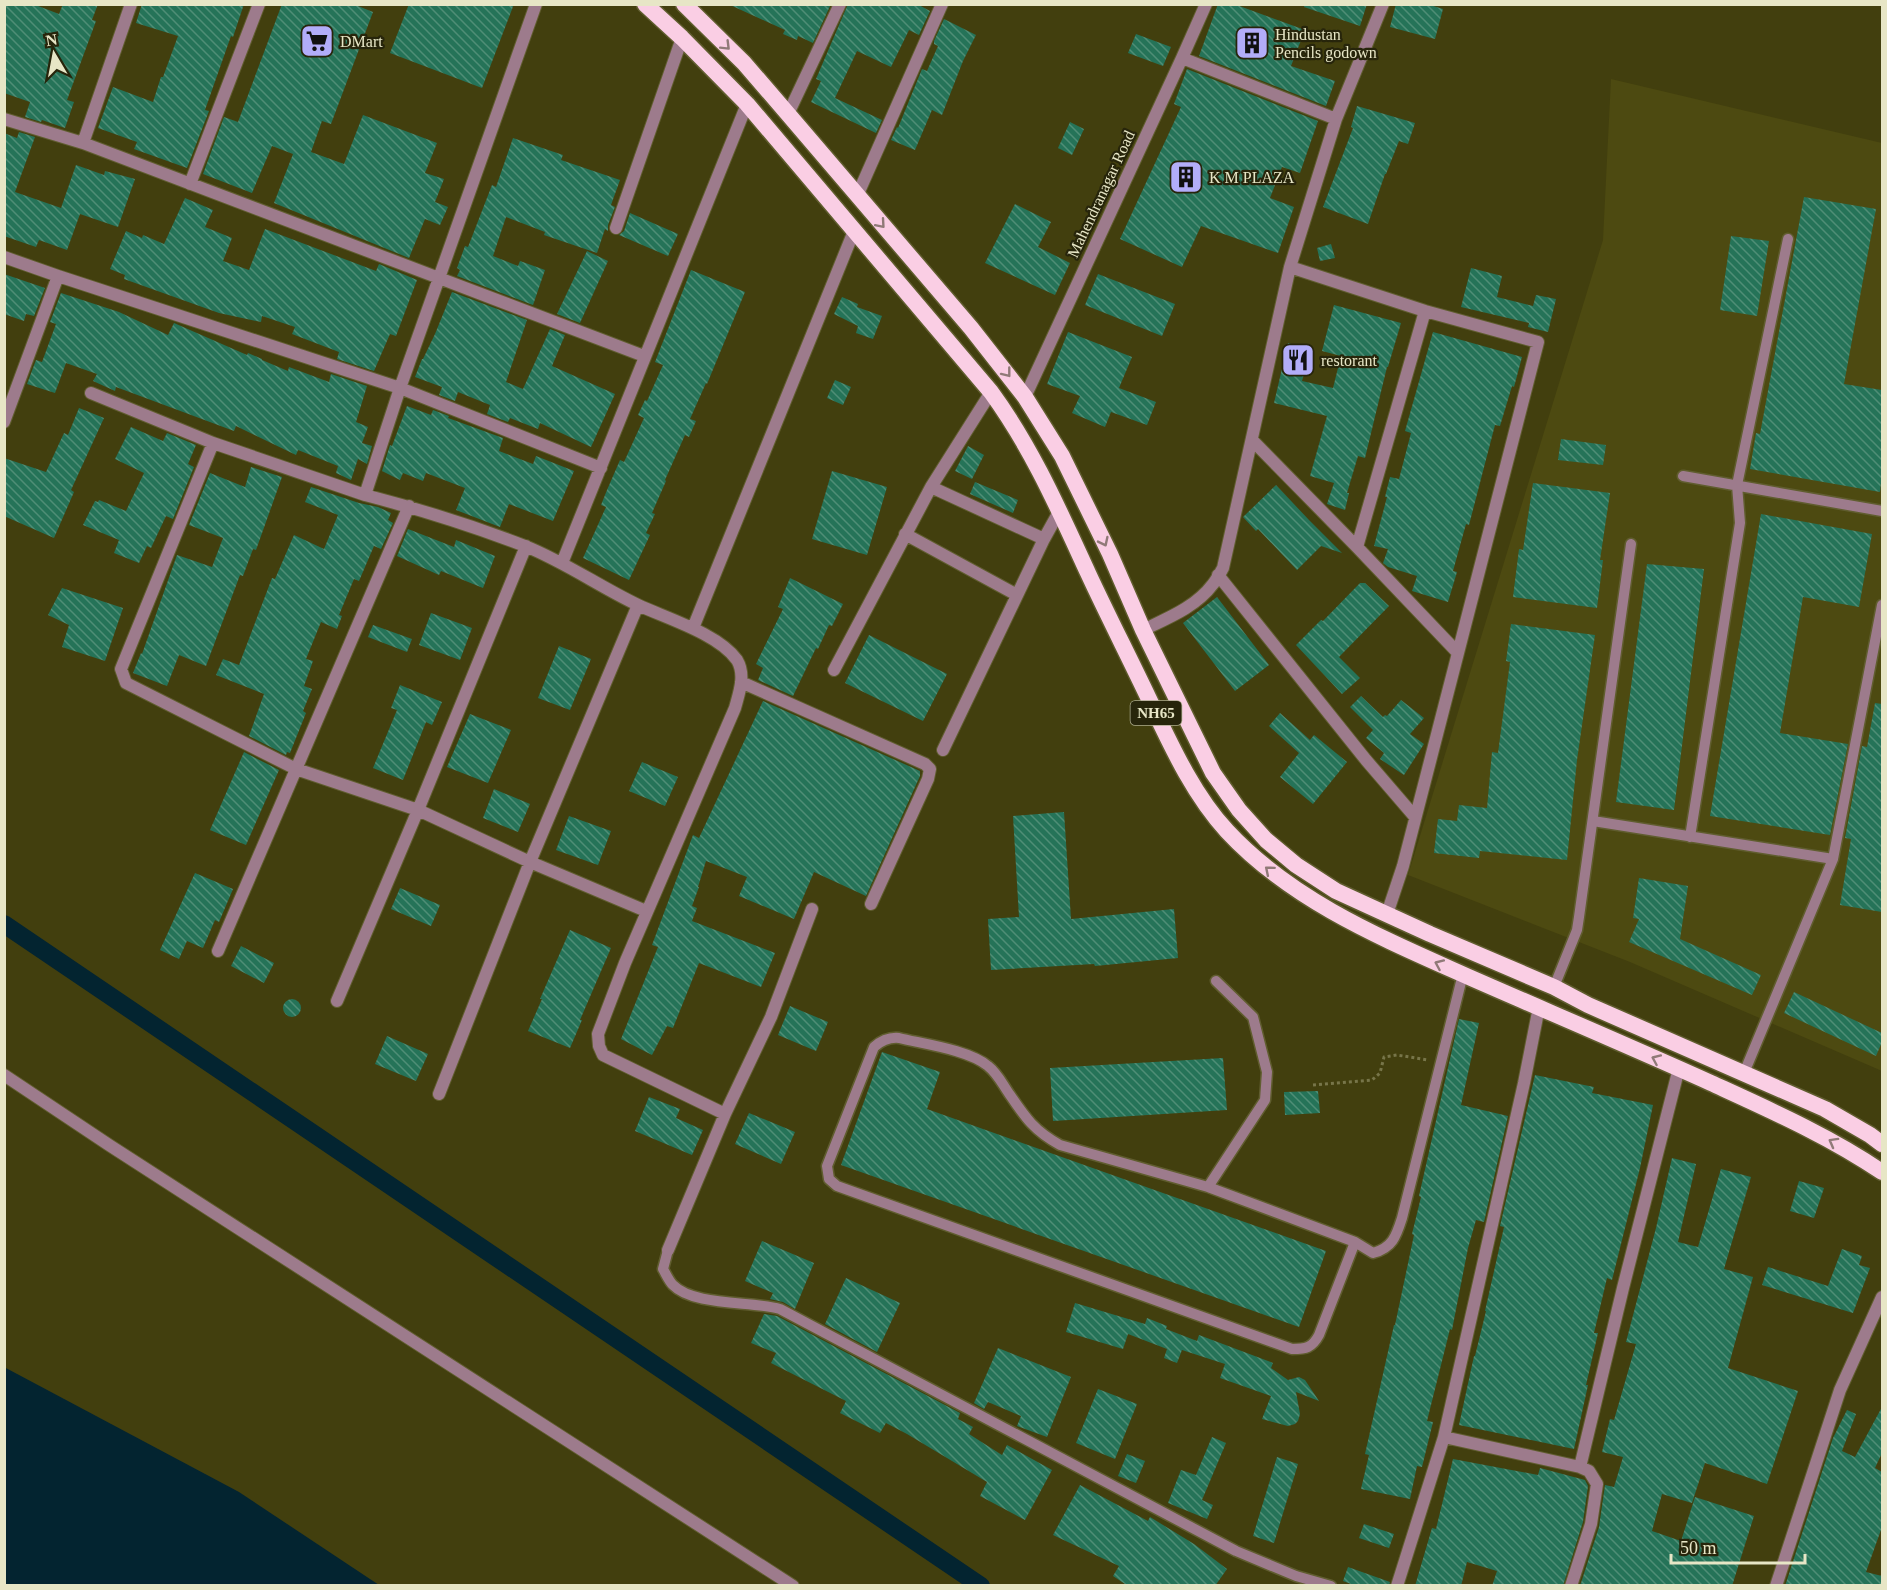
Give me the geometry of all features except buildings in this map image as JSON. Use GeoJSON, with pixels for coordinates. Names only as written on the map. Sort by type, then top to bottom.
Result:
{"type":"FeatureCollection","features":[{"type":"Feature","properties":{"kind":"highway","name":"NH65"},"geometry":{"type":"LineString","coordinates":[[645,4],[747,104],[1009,416],[1060,510],[1170,743],[1202,799],[1225,829],[1251,855],[1284,882],[1324,908],[1413,952],[1679,1068],[1807,1128],[1882,1172]]}},
{"type":"Feature","properties":{"kind":"highway","name":"NH65"},"geometry":{"type":"LineString","coordinates":[[692,8],[789,114],[971,327],[1025,397],[1062,456],[1213,773],[1239,810],[1266,840],[1296,865],[1336,891],[1825,1109],[1882,1144]]}},
{"type":"Feature","properties":{"kind":"street"},"geometry":{"type":"LineString","coordinates":[[84,143],[131,4]]}},
{"type":"Feature","properties":{"kind":"street"},"geometry":{"type":"LineString","coordinates":[[190,183],[259,4]]}},
{"type":"Feature","properties":{"kind":"street"},"geometry":{"type":"LineString","coordinates":[[365,495],[400,388],[536,4]]}},
{"type":"Feature","properties":{"kind":"street"},"geometry":{"type":"LineString","coordinates":[[789,114],[840,4]]}},
{"type":"Feature","properties":{"kind":"street","name":"Mahendranagar Road"},"geometry":{"type":"LineString","coordinates":[[1025,397],[1206,4]]}},
{"type":"Feature","properties":{"kind":"street"},"geometry":{"type":"LineString","coordinates":[[1143,630],[1177,615],[1214,583],[1223,568],[1290,267],[1336,119],[1383,4]]}},
{"type":"Feature","properties":{"kind":"street"},"geometry":{"type":"LineString","coordinates":[[857,196],[942,5]]}},
{"type":"Feature","properties":{"kind":"street"},"geometry":{"type":"LineString","coordinates":[[616,228],[682,38]]}},
{"type":"Feature","properties":{"kind":"street"},"geometry":{"type":"LineString","coordinates":[[1182,58],[1336,119]]}},
{"type":"Feature","properties":{"kind":"street"},"geometry":{"type":"LineString","coordinates":[[562,564],[747,104]]}},
{"type":"Feature","properties":{"kind":"street"},"geometry":{"type":"LineString","coordinates":[[4,119],[84,143],[644,356]]}},
{"type":"Feature","properties":{"kind":"street"},"geometry":{"type":"LineString","coordinates":[[693,628],[854,231]]}},
{"type":"Feature","properties":{"kind":"street"},"geometry":{"type":"LineString","coordinates":[[4,257],[400,388],[601,468]]}},
{"type":"Feature","properties":{"kind":"street"},"geometry":{"type":"LineString","coordinates":[[1290,267],[1425,311],[1538,342],[1403,866],[1387,915]]}},
{"type":"Feature","properties":{"kind":"street"},"geometry":{"type":"LineString","coordinates":[[4,422],[58,276]]}},
{"type":"Feature","properties":{"kind":"street"},"geometry":{"type":"LineString","coordinates":[[1357,547],[1425,311]]}},
{"type":"Feature","properties":{"kind":"street"},"geometry":{"type":"LineString","coordinates":[[834,670],[931,487],[991,392]]}},
{"type":"Feature","properties":{"kind":"street"},"geometry":{"type":"LineString","coordinates":[[91,393],[213,443],[365,495],[409,506],[526,546],[638,604],[693,628],[724,647],[736,659],[742,672],[735,708],[646,911],[598,1034],[599,1046],[603,1055],[725,1114]]}},
{"type":"Feature","properties":{"kind":"street"},"geometry":{"type":"LineString","coordinates":[[1253,441],[1458,653]]}},
{"type":"Feature","properties":{"kind":"street"},"geometry":{"type":"LineString","coordinates":[[213,443],[121,669],[126,683],[296,769],[418,810],[530,862],[646,911]]}},
{"type":"Feature","properties":{"kind":"street"},"geometry":{"type":"LineString","coordinates":[[931,487],[1044,539]]}},
{"type":"Feature","properties":{"kind":"street"},"geometry":{"type":"LineString","coordinates":[[218,951],[409,506]]}},
{"type":"Feature","properties":{"kind":"street"},"geometry":{"type":"LineString","coordinates":[[944,750],[1060,510]]}},
{"type":"Feature","properties":{"kind":"street"},"geometry":{"type":"LineString","coordinates":[[905,534],[1017,595]]}},
{"type":"Feature","properties":{"kind":"street"},"geometry":{"type":"LineString","coordinates":[[337,1001],[526,546]]}},
{"type":"Feature","properties":{"kind":"street"},"geometry":{"type":"LineString","coordinates":[[1218,575],[1366,760],[1415,817]]}},
{"type":"Feature","properties":{"kind":"street"},"geometry":{"type":"LineString","coordinates":[[439,1094],[530,862],[638,604]]}},
{"type":"Feature","properties":{"kind":"street"},"geometry":{"type":"LineString","coordinates":[[741,682],[925,764],[930,769],[928,779],[871,904]]}},
{"type":"Feature","properties":{"kind":"street"},"geometry":{"type":"LineString","coordinates":[[668,1250],[725,1114],[771,1017],[812,909]]}},
{"type":"Feature","properties":{"kind":"street"},"geometry":{"type":"LineString","coordinates":[[1397,1586],[1444,1437],[1539,1007]]}},
{"type":"Feature","properties":{"kind":"street"},"geometry":{"type":"LineString","coordinates":[[1580,1467],[1679,1068]]}},
{"type":"Feature","properties":{"kind":"street"},"geometry":{"type":"LineString","coordinates":[[4,1075],[793,1586]]}},
{"type":"Feature","properties":{"kind":"street"},"geometry":{"type":"LineString","coordinates":[[1776,1586],[1840,1390],[1882,1298]]}},
{"type":"Feature","properties":{"kind":"street"},"geometry":{"type":"LineString","coordinates":[[1444,1437],[1580,1467],[1589,1471],[1597,1484],[1591,1524],[1571,1586]]}},
{"type":"Feature","properties":{"kind":"lane"},"geometry":{"type":"LineString","coordinates":[[1690,837],[1740,524],[1737,485],[1788,239]]}},
{"type":"Feature","properties":{"kind":"lane"},"geometry":{"type":"LineString","coordinates":[[1683,476],[1882,511]]}},
{"type":"Feature","properties":{"kind":"lane"},"geometry":{"type":"LineString","coordinates":[[1554,987],[1577,930],[1631,544]]}},
{"type":"Feature","properties":{"kind":"lane"},"geometry":{"type":"LineString","coordinates":[[1744,1073],[1833,859],[1882,605]]}},
{"type":"Feature","properties":{"kind":"lane"},"geometry":{"type":"LineString","coordinates":[[1593,821],[1833,859]]}},
{"type":"Feature","properties":{"kind":"lane"},"geometry":{"type":"LineString","coordinates":[[1355,1242],[1314,1344],[1303,1349],[1292,1349],[837,1186],[829,1179],[827,1166],[874,1047],[879,1042],[893,1037],[969,1055],[987,1065],[996,1074],[1028,1121],[1042,1135],[1060,1145],[1209,1187],[1355,1242],[1372,1253],[1385,1250],[1397,1234],[1402,1218],[1463,974]]}},
{"type":"Feature","properties":{"kind":"lane"},"geometry":{"type":"LineString","coordinates":[[1209,1187],[1265,1100],[1267,1086],[1267,1072],[1253,1017],[1216,981]]}},
{"type":"Feature","properties":{"kind":"lane"},"geometry":{"type":"LineString","coordinates":[[668,1250],[663,1269],[674,1286],[690,1295],[723,1302],[765,1305],[780,1309],[1236,1551],[1296,1576],[1331,1586]]}},
{"type":"Feature","properties":{"kind":"path"},"geometry":{"type":"LineString","coordinates":[[1313,1085],[1372,1080],[1380,1073],[1384,1057],[1397,1055],[1442,1062]]}},
{"type":"Feature","properties":{"kind":"shaded area"},"geometry":{"type":"Polygon","coordinates":[[[1611,79],[1882,143],[1882,1071],[1630,962],[1408,875],[1603,240],[1611,79]]]}},
{"type":"Feature","properties":{"kind":"water"},"geometry":{"type":"Polygon","coordinates":[[[4,1367],[239,1492],[379,1585],[5,1585],[4,1367]]]}},
{"type":"Feature","properties":{"kind":"waterway"},"geometry":{"type":"LineString","coordinates":[[4,924],[981,1586]]}},
{"type":"Feature","properties":{"kind":"place","name":"DMart"},"geometry":{"type":"Point","coordinates":[317,41]}},
{"type":"Feature","properties":{"kind":"place","name":"Hindustan Pencils godown"},"geometry":{"type":"Point","coordinates":[1252,43]}},
{"type":"Feature","properties":{"kind":"place","name":"K M PLAZA"},"geometry":{"type":"Point","coordinates":[1186,177]}},
{"type":"Feature","properties":{"kind":"place","name":"restorant"},"geometry":{"type":"Point","coordinates":[1298,360]}}]}
